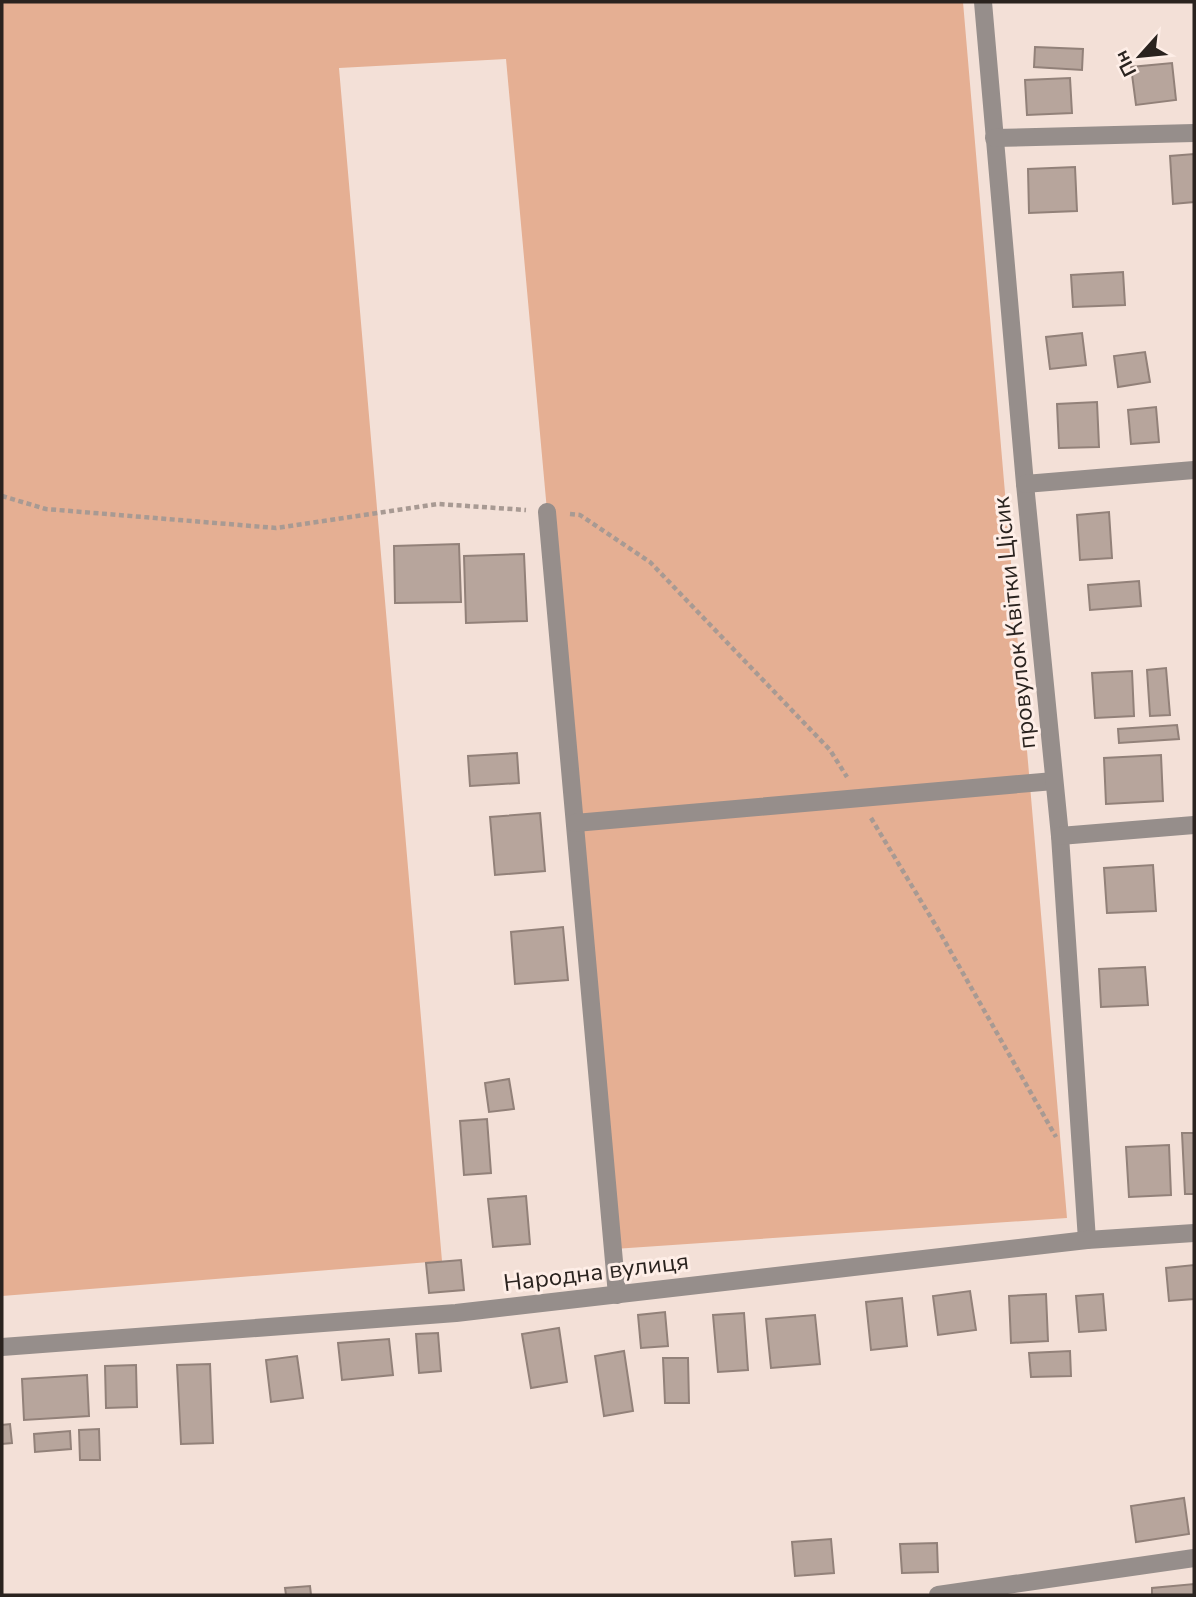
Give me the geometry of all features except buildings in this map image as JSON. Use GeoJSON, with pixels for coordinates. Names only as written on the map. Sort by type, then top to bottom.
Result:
{"type":"FeatureCollection","features":[{"type":"Feature","properties":{"kind":"street","name":"провулок Квітки Цісик"},"geometry":{"type":"LineString","coordinates":[[983,2],[1025,484],[1060,836],[1087,1240]]}},
{"type":"Feature","properties":{"kind":"street"},"geometry":{"type":"LineString","coordinates":[[994,138],[1194,133]]}},
{"type":"Feature","properties":{"kind":"street"},"geometry":{"type":"LineString","coordinates":[[1025,484],[1194,470]]}},
{"type":"Feature","properties":{"kind":"street"},"geometry":{"type":"LineString","coordinates":[[547,512],[617,1294]]}},
{"type":"Feature","properties":{"kind":"street"},"geometry":{"type":"LineString","coordinates":[[575,823],[1054,781]]}},
{"type":"Feature","properties":{"kind":"street"},"geometry":{"type":"LineString","coordinates":[[1060,836],[1194,825]]}},
{"type":"Feature","properties":{"kind":"street","name":"Народна вулиця"},"geometry":{"type":"LineString","coordinates":[[2,1347],[456,1313],[1087,1240],[1194,1233]]}},
{"type":"Feature","properties":{"kind":"street"},"geometry":{"type":"LineString","coordinates":[[938,1595],[1194,1559]]}},
{"type":"Feature","properties":{"kind":"path"},"geometry":{"type":"LineString","coordinates":[[2,496],[46,509],[276,528],[438,504],[580,514],[650,562],[830,750],[939,931],[1056,1138]]}},
{"type":"Feature","properties":{"kind":"shaded area"},"geometry":{"type":"Polygon","coordinates":[[[2,2],[963,2],[1067,1218],[614,1249],[506,59],[339,68],[442,1261],[2,1296],[2,2]]]}}]}
